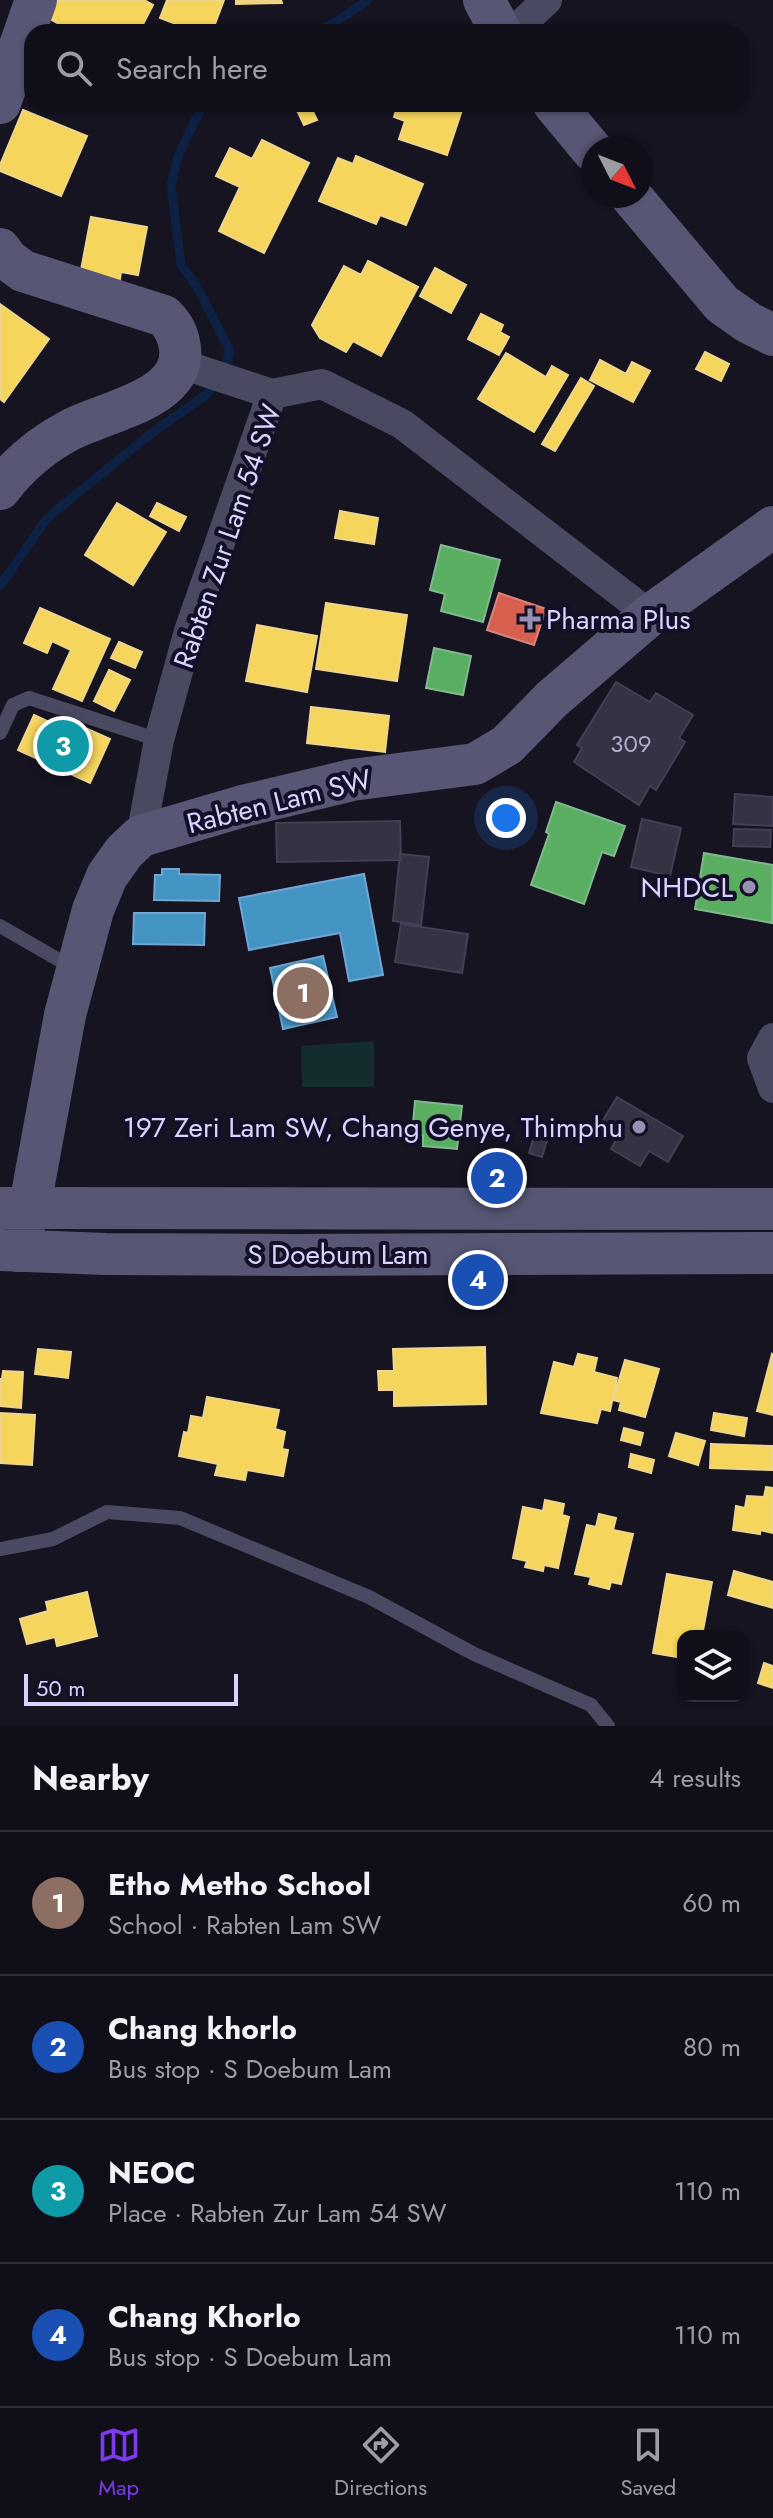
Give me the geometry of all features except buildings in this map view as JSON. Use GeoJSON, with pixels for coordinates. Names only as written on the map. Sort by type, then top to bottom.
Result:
{"type":"FeatureCollection","features":[{"type":"Feature","properties":{"kind":"main road"},"geometry":{"type":"LineString","coordinates":[[28,24],[36,0]]}},
{"type":"Feature","properties":{"kind":"main road"},"geometry":{"type":"LineString","coordinates":[[484,0],[497,24]]}},
{"type":"Feature","properties":{"kind":"main road"},"geometry":{"type":"LineString","coordinates":[[0,103],[24,34]]}},
{"type":"Feature","properties":{"kind":"main road"},"geometry":{"type":"LineString","coordinates":[[561,112],[581,137]]}},
{"type":"Feature","properties":{"kind":"main road"},"geometry":{"type":"LineString","coordinates":[[641,208],[722,304],[773,335]]}},
{"type":"Feature","properties":{"kind":"main road"},"geometry":{"type":"LineString","coordinates":[[0,249],[8,260],[23,271],[164,316],[173,325],[195,368],[155,394],[70,430],[37,451],[15,470],[0,489]]}},
{"type":"Feature","properties":{"kind":"main road","name":"Rabten Lam SW"},"geometry":{"type":"LineString","coordinates":[[141,836],[243,806],[352,780],[475,764],[507,745],[552,699],[650,615],[773,527]]}},
{"type":"Feature","properties":{"kind":"main road"},"geometry":{"type":"LineString","coordinates":[[9,1250],[14,1208],[93,910],[107,876],[124,852],[141,836]]}},
{"type":"Feature","properties":{"kind":"main road","name":"S Doebum Lam"},"geometry":{"type":"LineString","coordinates":[[14,1208],[773,1209]]}},
{"type":"Feature","properties":{"kind":"main road","name":"S Doebum Lam"},"geometry":{"type":"LineString","coordinates":[[9,1250],[262,1255],[773,1253]]}},
{"type":"Feature","properties":{"kind":"street"},"geometry":{"type":"LineString","coordinates":[[522,24],[547,0]]}},
{"type":"Feature","properties":{"kind":"street"},"geometry":{"type":"LineString","coordinates":[[195,368],[260,390]]}},
{"type":"Feature","properties":{"kind":"street","name":"Rabten Zur Lam 54 SW"},"geometry":{"type":"LineString","coordinates":[[141,836],[159,740],[260,390],[322,384],[402,424],[650,615]]}},
{"type":"Feature","properties":{"kind":"street"},"geometry":{"type":"LineString","coordinates":[[773,1038],[762,1058],[773,1088]]}},
{"type":"Feature","properties":{"kind":"lane"},"geometry":{"type":"LineString","coordinates":[[0,733],[13,705],[29,698],[159,740]]}},
{"type":"Feature","properties":{"kind":"lane"},"geometry":{"type":"LineString","coordinates":[[0,926],[77,970]]}},
{"type":"Feature","properties":{"kind":"lane"},"geometry":{"type":"LineString","coordinates":[[0,1549],[53,1539],[107,1512],[180,1518],[369,1597],[474,1654],[591,1705],[608,1726]]}},
{"type":"Feature","properties":{"kind":"green space"},"geometry":{"type":"Polygon","coordinates":[[[374,1041],[374,1087],[302,1087],[301,1046],[374,1041]]]}},
{"type":"Feature","properties":{"kind":"waterway"},"geometry":{"type":"LineString","coordinates":[[333,24],[368,0]]}},
{"type":"Feature","properties":{"kind":"waterway"},"geometry":{"type":"LineString","coordinates":[[0,586],[47,518],[148,436],[208,393],[221,378],[230,351],[196,285],[181,265],[171,186],[178,156],[199,112]]}},
{"type":"Feature","properties":{"kind":"place","name":"Pharma Plus"},"geometry":{"type":"Point","coordinates":[530,619]}},
{"type":"Feature","properties":{"kind":"place","name":"NEOC"},"geometry":{"type":"Point","coordinates":[63,746]}},
{"type":"Feature","properties":{"kind":"place","name":"NHDCL"},"geometry":{"type":"Point","coordinates":[749,887]}},
{"type":"Feature","properties":{"kind":"place","name":"Etho Metho School"},"geometry":{"type":"Point","coordinates":[303,993]}},
{"type":"Feature","properties":{"kind":"place","name":"197 Zeri Lam SW, Chang Genye, Thimphu"},"geometry":{"type":"Point","coordinates":[639,1127]}},
{"type":"Feature","properties":{"kind":"place","name":"Chang khorlo"},"geometry":{"type":"Point","coordinates":[497,1178]}},
{"type":"Feature","properties":{"kind":"place","name":"Chang Khorlo"},"geometry":{"type":"Point","coordinates":[478,1280]}}]}
